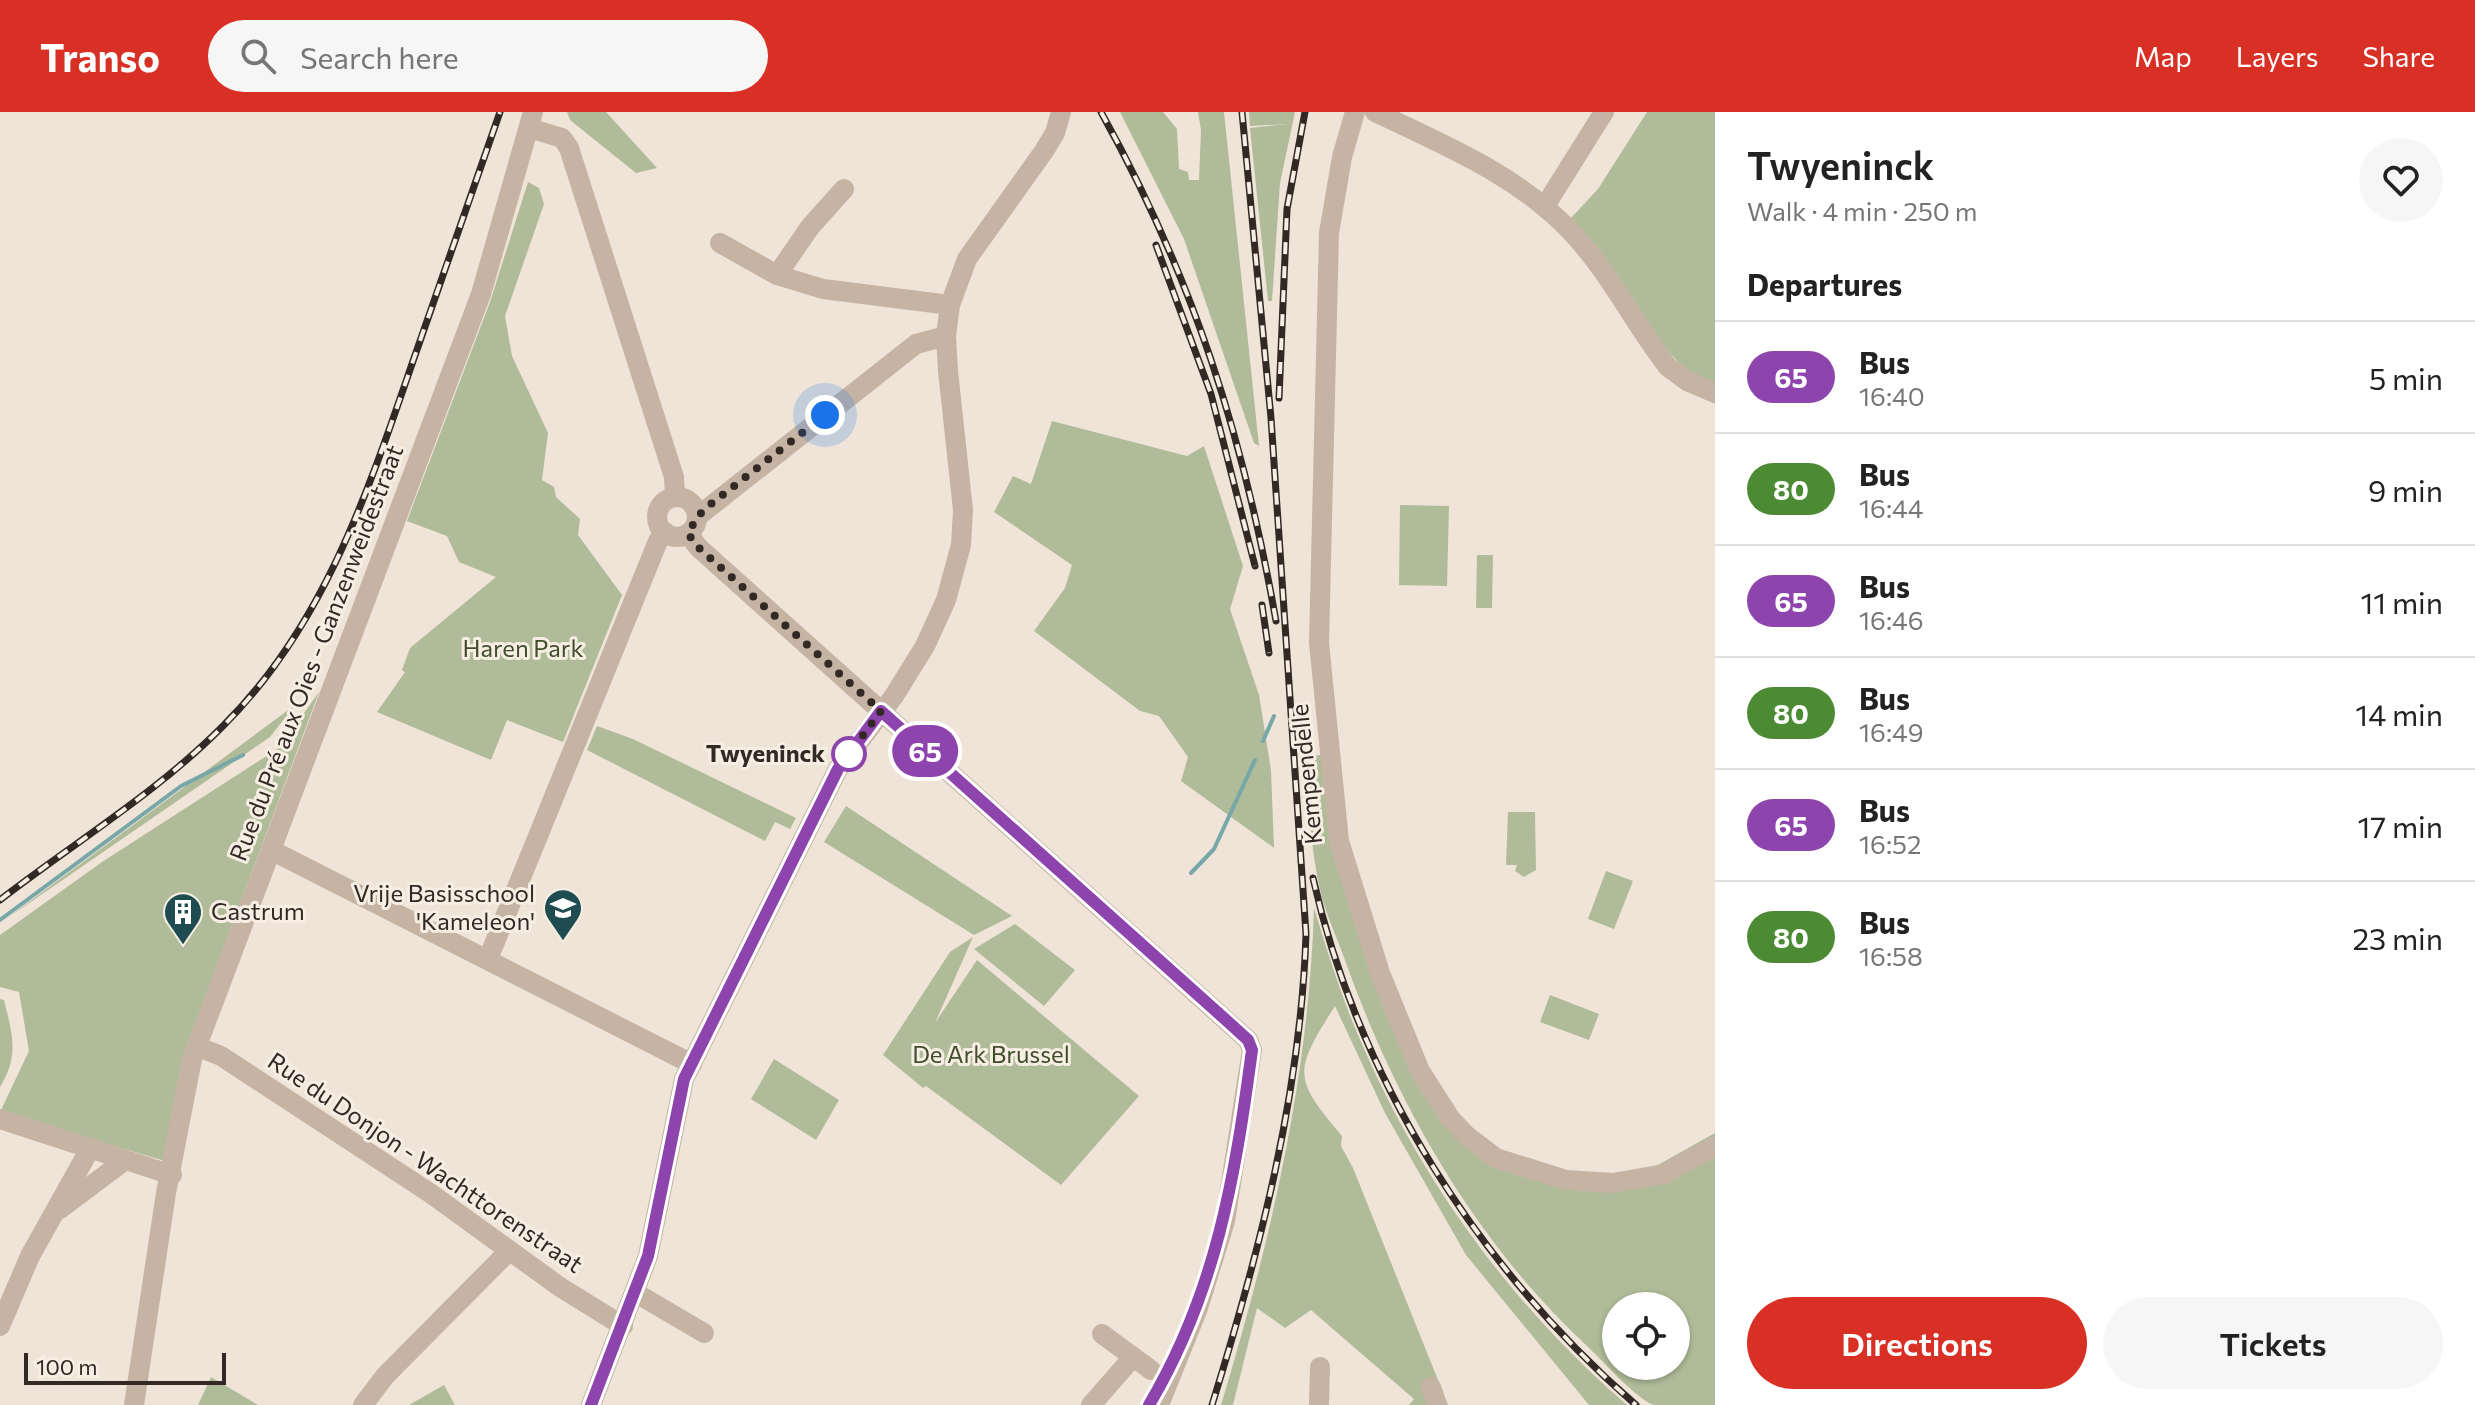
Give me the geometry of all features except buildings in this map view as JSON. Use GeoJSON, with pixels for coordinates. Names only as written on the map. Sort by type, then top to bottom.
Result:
{"type":"FeatureCollection","features":[{"type":"Feature","properties":{"kind":"street"},"geometry":{"type":"LineString","coordinates":[[591,1405],[636,1293],[657,1218],[684,1079],[838,769],[925,646],[946,600],[961,545],[962,484],[953,444],[946,336],[950,305],[967,259],[1044,151],[1055,133],[1061,112]]}},
{"type":"Feature","properties":{"kind":"street","name":"Kempendelle"},"geometry":{"type":"LineString","coordinates":[[1355,112],[1342,157],[1329,233],[1319,643],[1323,752],[1345,865],[1396,1019],[1420,1071],[1467,1136],[1496,1158],[1566,1180],[1597,1183],[1664,1174],[1715,1146]]}},
{"type":"Feature","properties":{"kind":"street"},"geometry":{"type":"LineString","coordinates":[[1375,112],[1491,170],[1545,206],[1587,250],[1668,367],[1687,381],[1715,393]]}},
{"type":"Feature","properties":{"kind":"street"},"geometry":{"type":"LineString","coordinates":[[1545,206],[1604,112]]}},
{"type":"Feature","properties":{"kind":"street"},"geometry":{"type":"LineString","coordinates":[[531,120],[562,138],[569,148],[674,477],[675,497]]}},
{"type":"Feature","properties":{"kind":"street","name":"Rue du Pré aux Oies - Ganzenweidestraat"},"geometry":{"type":"LineString","coordinates":[[134,1405],[166,1193],[196,1046],[481,294],[531,120]]}},
{"type":"Feature","properties":{"kind":"street"},"geometry":{"type":"LineString","coordinates":[[777,275],[810,227],[844,189]]}},
{"type":"Feature","properties":{"kind":"street"},"geometry":{"type":"LineString","coordinates":[[720,243],[777,275],[823,289],[950,305]]}},
{"type":"Feature","properties":{"kind":"street"},"geometry":{"type":"LineString","coordinates":[[675,497],[660,508],[658,521],[665,532],[679,537],[916,344],[946,336]]}},
{"type":"Feature","properties":{"kind":"street"},"geometry":{"type":"LineString","coordinates":[[675,497],[693,504],[692,525],[699,548],[1248,1040],[1252,1050],[1231,1197],[1198,1308],[1161,1369],[1149,1405]]}},
{"type":"Feature","properties":{"kind":"street"},"geometry":{"type":"LineString","coordinates":[[488,959],[658,541],[665,532]]}},
{"type":"Feature","properties":{"kind":"street"},"geometry":{"type":"LineString","coordinates":[[271,850],[692,1064]]}},
{"type":"Feature","properties":{"kind":"street","name":"Rue du Donjon - Wachttorenstraat"},"geometry":{"type":"LineString","coordinates":[[196,1046],[221,1056],[430,1193],[509,1251],[623,1326]]}},
{"type":"Feature","properties":{"kind":"street"},"geometry":{"type":"LineString","coordinates":[[0,1119],[172,1175]]}},
{"type":"Feature","properties":{"kind":"street"},"geometry":{"type":"LineString","coordinates":[[0,1326],[9,1282],[54,1213],[91,1147]]}},
{"type":"Feature","properties":{"kind":"street"},"geometry":{"type":"LineString","coordinates":[[54,1213],[124,1161]]}},
{"type":"Feature","properties":{"kind":"street"},"geometry":{"type":"LineString","coordinates":[[363,1405],[385,1376],[509,1251]]}},
{"type":"Feature","properties":{"kind":"street"},"geometry":{"type":"LineString","coordinates":[[636,1293],[704,1333]]}},
{"type":"Feature","properties":{"kind":"street"},"geometry":{"type":"LineString","coordinates":[[1102,1334],[1133,1357],[1161,1369]]}},
{"type":"Feature","properties":{"kind":"street"},"geometry":{"type":"LineString","coordinates":[[1091,1405],[1133,1357]]}},
{"type":"Feature","properties":{"kind":"street"},"geometry":{"type":"LineString","coordinates":[[1319,1405],[1320,1367]]}},
{"type":"Feature","properties":{"kind":"street"},"geometry":{"type":"LineString","coordinates":[[1159,1405],[1161,1369]]}},
{"type":"Feature","properties":{"kind":"green space"},"geometry":{"type":"Polygon","coordinates":[[[567,112],[606,112],[657,168],[636,173],[570,120],[567,112]]]}},
{"type":"Feature","properties":{"kind":"green space"},"geometry":{"type":"Polygon","coordinates":[[[1120,112],[1163,112],[1177,129],[1179,169],[1188,172],[1189,180],[1199,180],[1201,130],[1198,112],[1224,112],[1259,446],[1254,443],[1184,239],[1120,112]]]}},
{"type":"Feature","properties":{"kind":"green space"},"geometry":{"type":"Polygon","coordinates":[[[1249,112],[1295,112],[1280,183],[1272,301],[1268,301],[1250,128],[1287,124],[1250,126],[1249,112]]]}},
{"type":"Feature","properties":{"kind":"green space"},"geometry":{"type":"Polygon","coordinates":[[[1647,112],[1715,112],[1715,383],[1685,370],[1656,337],[1571,218],[1598,189],[1647,112]]]}},
{"type":"Feature","properties":{"kind":"green space","name":"Haren Park"},"geometry":{"type":"Polygon","coordinates":[[[528,182],[539,188],[544,204],[505,316],[512,356],[548,433],[542,480],[554,487],[556,497],[580,519],[578,535],[622,595],[563,742],[507,720],[491,760],[377,712],[405,672],[402,670],[410,648],[496,577],[459,562],[447,536],[407,521],[490,302],[528,182]]]}},
{"type":"Feature","properties":{"kind":"green space"},"geometry":{"type":"Polygon","coordinates":[[[1052,421],[1187,456],[1204,446],[1243,566],[1230,609],[1259,695],[1271,770],[1274,848],[1181,781],[1188,757],[1159,716],[1140,711],[1034,631],[1065,588],[1072,565],[994,512],[1013,476],[1031,484],[1052,421]]]}},
{"type":"Feature","properties":{"kind":"green space"},"geometry":{"type":"Polygon","coordinates":[[[1400,505],[1449,506],[1447,586],[1399,585],[1400,505]]]}},
{"type":"Feature","properties":{"kind":"green space"},"geometry":{"type":"Polygon","coordinates":[[[1477,555],[1493,555],[1492,608],[1476,608],[1477,555]]]}},
{"type":"Feature","properties":{"kind":"green space"},"geometry":{"type":"Polygon","coordinates":[[[319,692],[187,1046],[165,1161],[0,1112],[29,1051],[19,992],[0,987],[0,935],[102,862],[279,748],[319,692]]]}},
{"type":"Feature","properties":{"kind":"green space"},"geometry":{"type":"Polygon","coordinates":[[[295,705],[270,737],[6,919],[295,705]]]}},
{"type":"Feature","properties":{"kind":"green space"},"geometry":{"type":"Polygon","coordinates":[[[597,726],[633,739],[796,818],[790,829],[775,822],[765,841],[587,750],[597,726]]]}},
{"type":"Feature","properties":{"kind":"green space"},"geometry":{"type":"Polygon","coordinates":[[[1321,755],[1395,1029],[1477,1151],[1615,1189],[1715,1133],[1715,1405],[1654,1405],[1621,1380],[1690,1380],[1690,1292],[1602,1292],[1602,1361],[1546,1305],[1475,1216],[1415,1118],[1366,1015],[1326,911],[1314,860],[1305,756],[1321,755]]]}},
{"type":"Feature","properties":{"kind":"green space"},"geometry":{"type":"Polygon","coordinates":[[[846,806],[1012,916],[974,935],[824,842],[846,806]]]}},
{"type":"Feature","properties":{"kind":"green space"},"geometry":{"type":"Polygon","coordinates":[[[1508,812],[1535,812],[1536,870],[1524,877],[1515,871],[1517,865],[1506,865],[1508,812]]]}},
{"type":"Feature","properties":{"kind":"green space"},"geometry":{"type":"Polygon","coordinates":[[[1606,871],[1633,881],[1614,929],[1588,919],[1606,871]]]}},
{"type":"Feature","properties":{"kind":"green space"},"geometry":{"type":"Polygon","coordinates":[[[1314,908],[1331,963],[1365,1051],[1415,1149],[1445,1197],[1511,1287],[1586,1368],[1627,1405],[1589,1405],[1466,1255],[1385,1113],[1335,1006],[1311,1046],[1304,1074],[1307,1087],[1342,1136],[1341,1146],[1353,1168],[1448,1405],[1409,1405],[1414,1399],[1311,1310],[1285,1328],[1257,1308],[1233,1405],[1221,1405],[1256,1283],[1284,1160],[1304,1035],[1314,908]]]}},
{"type":"Feature","properties":{"kind":"green space"},"geometry":{"type":"Polygon","coordinates":[[[1015,924],[1075,970],[1044,1006],[974,949],[1015,924]]]}},
{"type":"Feature","properties":{"kind":"green space","name":"De Ark Brussel"},"geometry":{"type":"Polygon","coordinates":[[[973,937],[935,1023],[977,960],[1139,1096],[1061,1185],[926,1086],[923,1088],[883,1055],[950,952],[973,937]]]}},
{"type":"Feature","properties":{"kind":"green space"},"geometry":{"type":"Polygon","coordinates":[[[1550,995],[1599,1014],[1589,1040],[1540,1022],[1550,995]]]}},
{"type":"Feature","properties":{"kind":"green space"},"geometry":{"type":"Polygon","coordinates":[[[0,999],[4,1000],[10,1023],[12,1054],[0,1087],[0,999]]]}},
{"type":"Feature","properties":{"kind":"green space"},"geometry":{"type":"Polygon","coordinates":[[[774,1059],[839,1100],[816,1140],[751,1099],[774,1059]]]}},
{"type":"Feature","properties":{"kind":"green space"},"geometry":{"type":"Polygon","coordinates":[[[211,1377],[258,1405],[198,1405],[211,1377]]]}},
{"type":"Feature","properties":{"kind":"green space"},"geometry":{"type":"Polygon","coordinates":[[[444,1385],[455,1405],[409,1405],[444,1385]]]}},
{"type":"Feature","properties":{"kind":"waterway"},"geometry":{"type":"LineString","coordinates":[[1263,741],[1274,716]]}},
{"type":"Feature","properties":{"kind":"waterway"},"geometry":{"type":"LineString","coordinates":[[0,920],[181,786],[243,755]]}},
{"type":"Feature","properties":{"kind":"waterway"},"geometry":{"type":"LineString","coordinates":[[1191,873],[1214,849],[1255,760]]}},
{"type":"Feature","properties":{"kind":"railway"},"geometry":{"type":"LineString","coordinates":[[0,900],[143,795],[198,750],[259,686],[289,645],[316,601],[359,509],[500,112]]}},
{"type":"Feature","properties":{"kind":"railway"},"geometry":{"type":"LineString","coordinates":[[1101,112],[1163,235],[1211,359],[1248,486],[1276,621]]}},
{"type":"Feature","properties":{"kind":"railway"},"geometry":{"type":"LineString","coordinates":[[1212,1405],[1246,1290],[1275,1172],[1296,1053],[1306,934],[1271,418],[1242,112]]}},
{"type":"Feature","properties":{"kind":"railway"},"geometry":{"type":"LineString","coordinates":[[1279,398],[1287,209],[1305,112]]}},
{"type":"Feature","properties":{"kind":"railway"},"geometry":{"type":"LineString","coordinates":[[1156,245],[1211,394],[1255,566]]}},
{"type":"Feature","properties":{"kind":"railway"},"geometry":{"type":"LineString","coordinates":[[1262,605],[1269,653]]}},
{"type":"Feature","properties":{"kind":"railway"},"geometry":{"type":"LineString","coordinates":[[1313,878],[1334,954],[1361,1027],[1394,1099],[1433,1167],[1477,1232],[1526,1294],[1579,1352],[1636,1405]]}},
{"type":"Feature","properties":{"kind":"bus line","name":"65"},"geometry":{"type":"LineString","coordinates":[[591,1405],[648,1256],[684,1079],[838,769],[881,711],[1248,1040],[1252,1050],[1238,1157],[1220,1239],[1198,1308],[1171,1369],[1149,1405]]}},
{"type":"Feature","properties":{"kind":"place","name":"Twyeninck"},"geometry":{"type":"Point","coordinates":[849,754]}},
{"type":"Feature","properties":{"kind":"place","name":"Vrije Basisschool 'Kameleon'"},"geometry":{"type":"Point","coordinates":[563,942]}},
{"type":"Feature","properties":{"kind":"place","name":"Castrum"},"geometry":{"type":"Point","coordinates":[183,946]}},
{"type":"Feature","properties":{"kind":"route"},"geometry":{"type":"LineString","coordinates":[[825,415],[711,504],[697,517],[696,525],[688,534],[699,548],[881,711],[849,754]]}}]}
